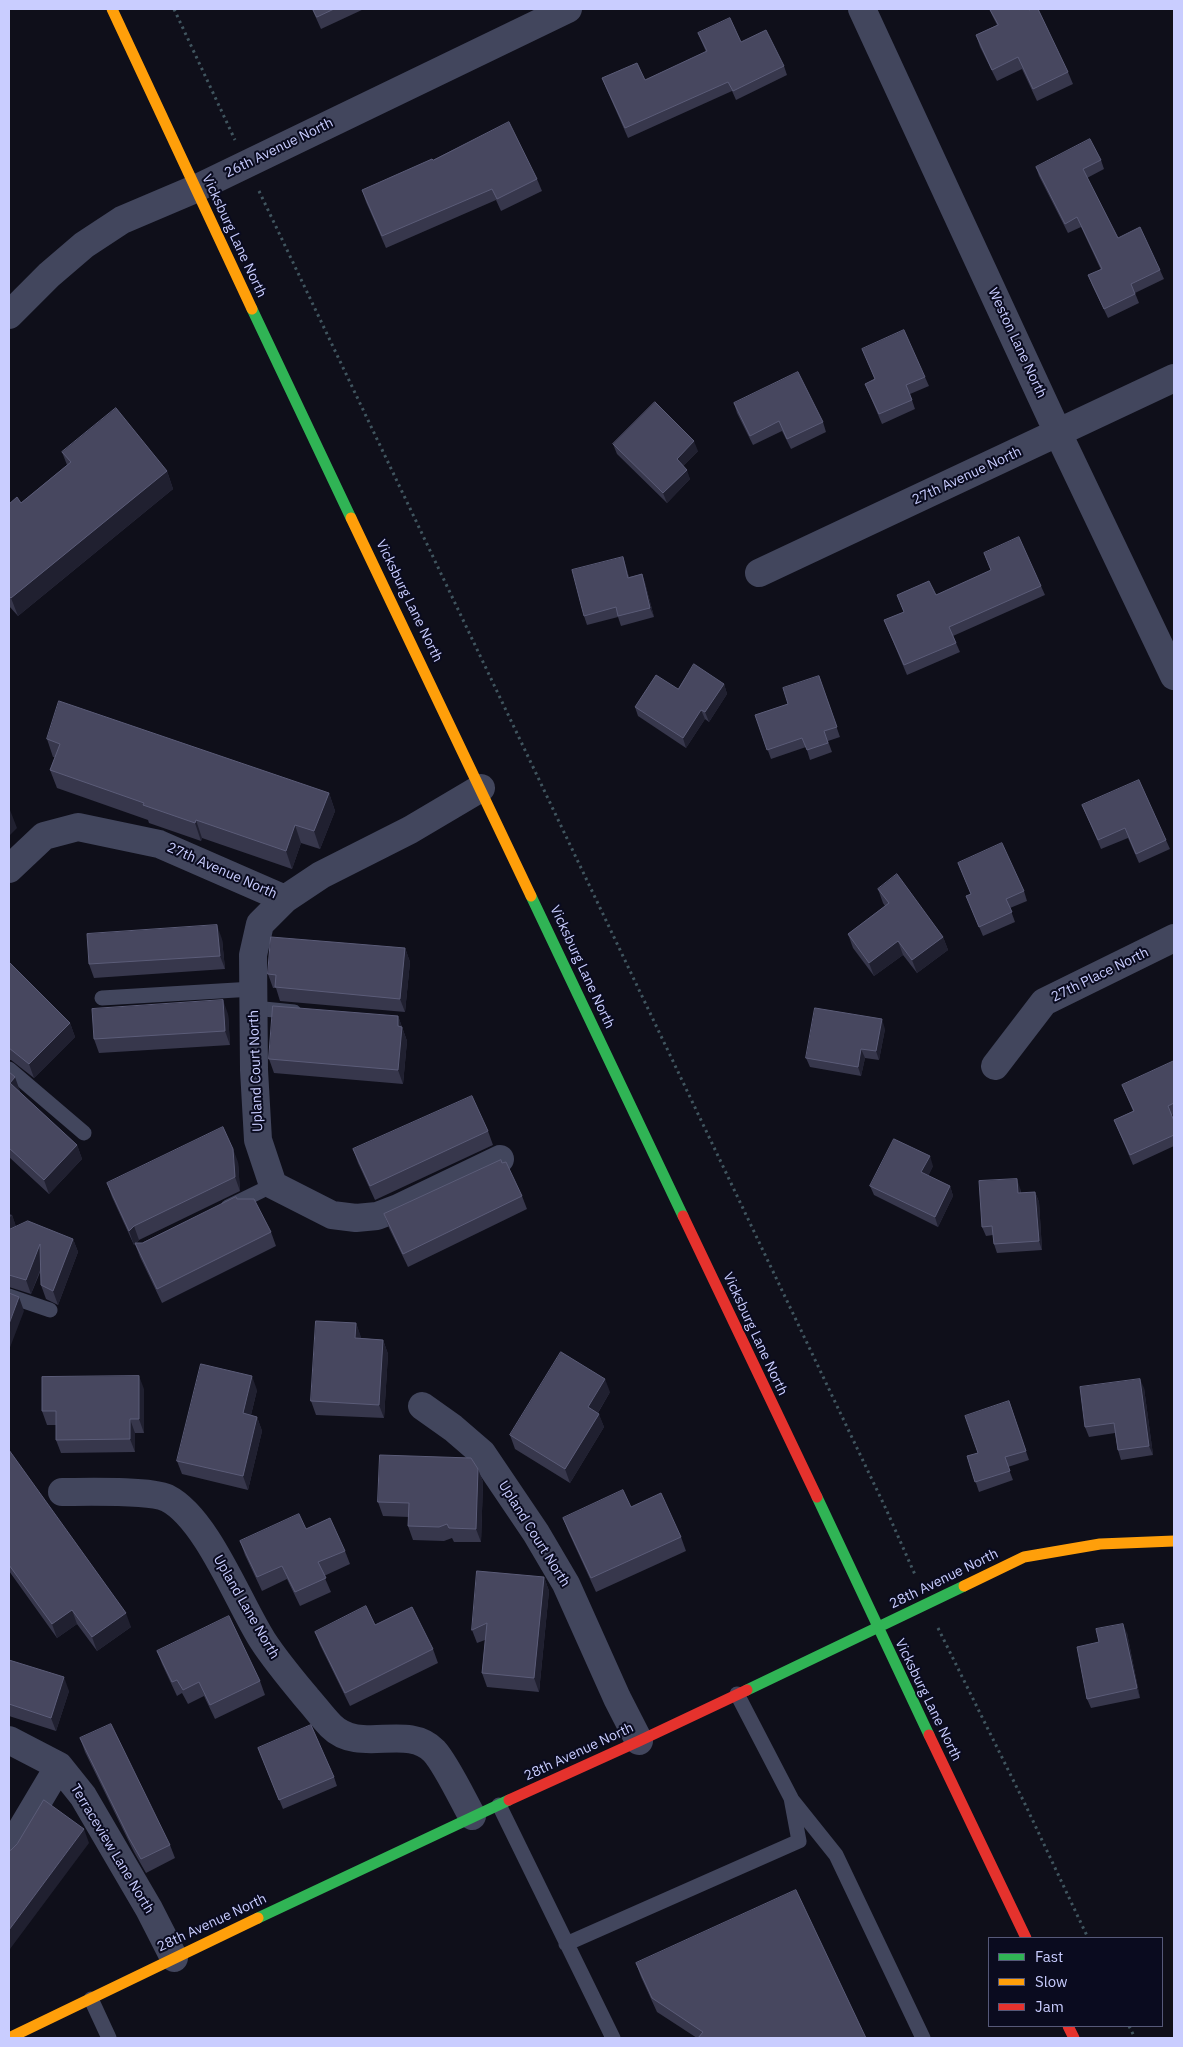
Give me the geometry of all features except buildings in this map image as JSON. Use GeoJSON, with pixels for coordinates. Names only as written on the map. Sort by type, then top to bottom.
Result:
{"type":"FeatureCollection","features":[{"type":"Feature","properties":{"kind":"main road","name":"Vicksburg Lane North"},"geometry":{"type":"LineString","coordinates":[[112,9],[195,189],[481,788],[877,1628],[1026,1937]]}},
{"type":"Feature","properties":{"kind":"main road","name":"28th Avenue North"},"geometry":{"type":"LineString","coordinates":[[9,2038],[472,1816],[639,1741],[1024,1557],[1100,1544],[1174,1541]]}},
{"type":"Feature","properties":{"kind":"street","name":"26th Avenue North"},"geometry":{"type":"LineString","coordinates":[[9,315],[49,275],[84,245],[122,220],[195,189],[568,9]]}},
{"type":"Feature","properties":{"kind":"street","name":"Weston Lane North"},"geometry":{"type":"LineString","coordinates":[[862,9],[1058,433],[1174,676]]}},
{"type":"Feature","properties":{"kind":"street","name":"27th Avenue North"},"geometry":{"type":"LineString","coordinates":[[759,573],[1174,378]]}},
{"type":"Feature","properties":{"kind":"street","name":"27th Avenue North"},"geometry":{"type":"LineString","coordinates":[[9,869],[44,836],[78,827],[159,844],[285,899],[321,875],[366,854],[481,788]]}},
{"type":"Feature","properties":{"kind":"street","name":"Upland Court North"},"geometry":{"type":"LineString","coordinates":[[273,1185],[258,1140],[253,955],[260,924],[285,899]]}},
{"type":"Feature","properties":{"kind":"street","name":"27th Place North"},"geometry":{"type":"LineString","coordinates":[[996,1066],[1044,1002],[1174,938]]}},
{"type":"Feature","properties":{"kind":"street"},"geometry":{"type":"LineString","coordinates":[[273,1185],[332,1215],[356,1218],[377,1216],[398,1208],[500,1159]]}},
{"type":"Feature","properties":{"kind":"street","name":"Upland Court North"},"geometry":{"type":"LineString","coordinates":[[422,1406],[453,1428],[482,1453],[536,1533],[566,1584],[617,1698],[639,1741]]}},
{"type":"Feature","properties":{"kind":"street","name":"Upland Lane North"},"geometry":{"type":"LineString","coordinates":[[62,1492],[148,1494],[167,1498],[186,1513],[204,1534],[263,1641],[282,1668],[333,1728],[351,1738],[375,1741],[396,1739],[417,1741],[434,1751],[472,1816]]}},
{"type":"Feature","properties":{"kind":"street","name":"Terraceview Lane North"},"geometry":{"type":"LineString","coordinates":[[9,1740],[59,1766],[88,1804],[149,1909],[174,1958]]}},
{"type":"Feature","properties":{"kind":"street"},"geometry":{"type":"LineString","coordinates":[[9,1850],[59,1766]]}},
{"type":"Feature","properties":{"kind":"lane"},"geometry":{"type":"LineString","coordinates":[[102,998],[253,998],[313,1013]]}},
{"type":"Feature","properties":{"kind":"lane"},"geometry":{"type":"LineString","coordinates":[[9,1068],[84,1133]]}},
{"type":"Feature","properties":{"kind":"lane"},"geometry":{"type":"LineString","coordinates":[[213,1215],[273,1185]]}},
{"type":"Feature","properties":{"kind":"lane"},"geometry":{"type":"LineString","coordinates":[[9,1296],[50,1310]]}},
{"type":"Feature","properties":{"kind":"lane"},"geometry":{"type":"LineString","coordinates":[[737,1694],[791,1798],[836,1855],[923,2038]]}},
{"type":"Feature","properties":{"kind":"lane"},"geometry":{"type":"LineString","coordinates":[[566,1944],[799,1841],[791,1798]]}},
{"type":"Feature","properties":{"kind":"lane"},"geometry":{"type":"LineString","coordinates":[[499,1805],[613,2038]]}},
{"type":"Feature","properties":{"kind":"lane"},"geometry":{"type":"LineString","coordinates":[[91,1999],[110,2038]]}},
{"type":"Feature","properties":{"kind":"path"},"geometry":{"type":"LineString","coordinates":[[174,9],[524,752],[886,1509],[945,1643],[1025,1804],[1088,1937]]}},
{"type":"Feature","properties":{"kind":"traffic: fast"},"geometry":{"type":"LineString","coordinates":[[252,309],[351,518]]}},
{"type":"Feature","properties":{"kind":"traffic: fast"},"geometry":{"type":"LineString","coordinates":[[531,896],[683,1216]]}},
{"type":"Feature","properties":{"kind":"traffic: fast"},"geometry":{"type":"LineString","coordinates":[[817,1497],[929,1735]]}},
{"type":"Feature","properties":{"kind":"traffic: fast"},"geometry":{"type":"LineString","coordinates":[[747,1690],[964,1586]]}},
{"type":"Feature","properties":{"kind":"traffic: fast"},"geometry":{"type":"LineString","coordinates":[[258,1918],[509,1800]]}},
{"type":"Feature","properties":{"kind":"traffic: slow"},"geometry":{"type":"LineString","coordinates":[[112,9],[252,309]]}},
{"type":"Feature","properties":{"kind":"traffic: slow"},"geometry":{"type":"LineString","coordinates":[[351,518],[531,896]]}},
{"type":"Feature","properties":{"kind":"traffic: slow"},"geometry":{"type":"LineString","coordinates":[[964,1586],[1024,1557],[1100,1544],[1174,1541]]}},
{"type":"Feature","properties":{"kind":"traffic: slow"},"geometry":{"type":"LineString","coordinates":[[9,2038],[258,1918]]}},
{"type":"Feature","properties":{"kind":"traffic: jam"},"geometry":{"type":"LineString","coordinates":[[683,1216],[817,1497]]}},
{"type":"Feature","properties":{"kind":"traffic: jam"},"geometry":{"type":"LineString","coordinates":[[509,1800],[747,1690]]}},
{"type":"Feature","properties":{"kind":"traffic: jam"},"geometry":{"type":"LineString","coordinates":[[929,1735],[1026,1937]]}},
{"type":"Feature","properties":{"kind":"traffic: jam"},"geometry":{"type":"LineString","coordinates":[[1068,2027],[1074,2038]]}}]}
